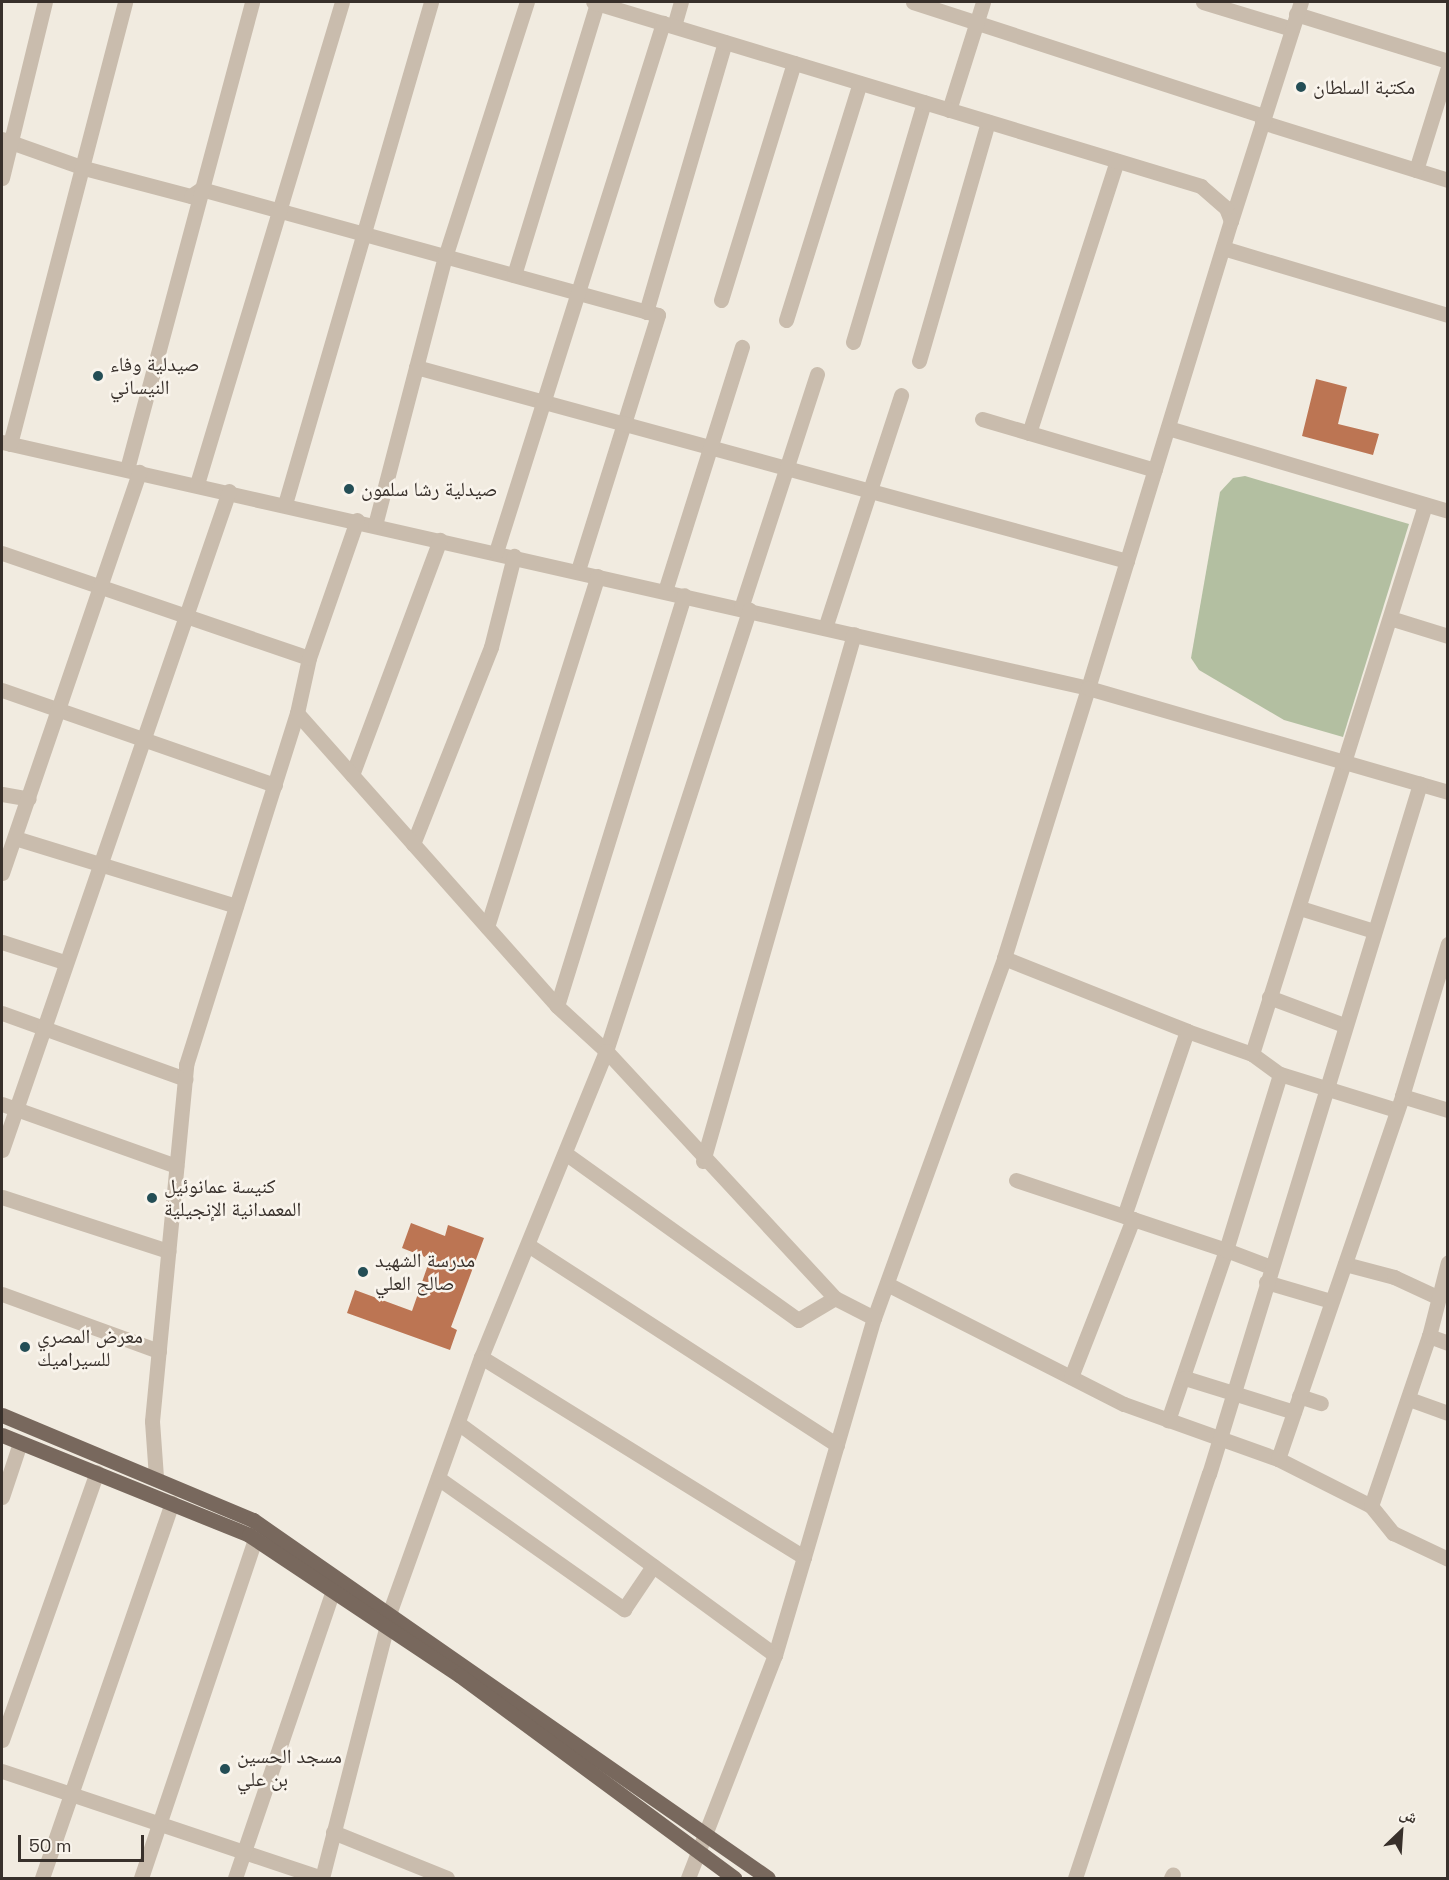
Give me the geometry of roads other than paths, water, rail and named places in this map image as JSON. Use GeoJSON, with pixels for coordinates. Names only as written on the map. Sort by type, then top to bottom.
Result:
{"type":"FeatureCollection","features":[{"type":"Feature","properties":{"kind":"main road"},"geometry":{"type":"LineString","coordinates":[[2,1415],[156,1477],[253,1520],[734,1878]]}},
{"type":"Feature","properties":{"kind":"main road"},"geometry":{"type":"LineString","coordinates":[[2,1435],[97,1472],[255,1539],[387,1620],[707,1834],[768,1878]]}},
{"type":"Feature","properties":{"kind":"street"},"geometry":{"type":"LineString","coordinates":[[2,178],[6,142],[45,2]]}},
{"type":"Feature","properties":{"kind":"street"},"geometry":{"type":"LineString","coordinates":[[125,2],[84,168],[6,443],[229,491],[1088,688],[1448,792]]}},
{"type":"Feature","properties":{"kind":"street"},"geometry":{"type":"LineString","coordinates":[[2,873],[102,585],[133,470],[201,189],[252,2]]}},
{"type":"Feature","properties":{"kind":"street"},"geometry":{"type":"LineString","coordinates":[[197,484],[342,2]]}},
{"type":"Feature","properties":{"kind":"street"},"geometry":{"type":"LineString","coordinates":[[285,504],[431,2]]}},
{"type":"Feature","properties":{"kind":"street"},"geometry":{"type":"LineString","coordinates":[[375,525],[446,257],[527,2]]}},
{"type":"Feature","properties":{"kind":"street"},"geometry":{"type":"LineString","coordinates":[[514,275],[595,2],[1201,186],[1226,208],[1231,221]]}},
{"type":"Feature","properties":{"kind":"street"},"geometry":{"type":"LineString","coordinates":[[496,552],[578,293],[668,24],[681,2]]}},
{"type":"Feature","properties":{"kind":"street"},"geometry":{"type":"LineString","coordinates":[[913,2],[1448,180]]}},
{"type":"Feature","properties":{"kind":"street"},"geometry":{"type":"LineString","coordinates":[[949,110],[983,2]]}},
{"type":"Feature","properties":{"kind":"street"},"geometry":{"type":"LineString","coordinates":[[1203,2],[1292,30]]}},
{"type":"Feature","properties":{"kind":"street"},"geometry":{"type":"LineString","coordinates":[[688,1878],[775,1655],[874,1318],[889,1285],[1004,958],[1298,8],[1448,61]]}},
{"type":"Feature","properties":{"kind":"street"},"geometry":{"type":"LineString","coordinates":[[646,312],[725,42]]}},
{"type":"Feature","properties":{"kind":"street"},"geometry":{"type":"LineString","coordinates":[[721,300],[794,63]]}},
{"type":"Feature","properties":{"kind":"street"},"geometry":{"type":"LineString","coordinates":[[1416,170],[1448,67]]}},
{"type":"Feature","properties":{"kind":"street"},"geometry":{"type":"LineString","coordinates":[[786,320],[860,83]]}},
{"type":"Feature","properties":{"kind":"street"},"geometry":{"type":"LineString","coordinates":[[853,342],[924,102]]}},
{"type":"Feature","properties":{"kind":"street"},"geometry":{"type":"LineString","coordinates":[[919,361],[988,122]]}},
{"type":"Feature","properties":{"kind":"street"},"geometry":{"type":"LineString","coordinates":[[6,142],[84,168],[191,196],[201,189]]}},
{"type":"Feature","properties":{"kind":"street"},"geometry":{"type":"LineString","coordinates":[[1029,433],[1117,161]]}},
{"type":"Feature","properties":{"kind":"street"},"geometry":{"type":"LineString","coordinates":[[201,189],[658,315],[578,571]]}},
{"type":"Feature","properties":{"kind":"street"},"geometry":{"type":"LineString","coordinates":[[1223,248],[1448,315]]}},
{"type":"Feature","properties":{"kind":"street"},"geometry":{"type":"LineString","coordinates":[[665,591],[742,347]]}},
{"type":"Feature","properties":{"kind":"street"},"geometry":{"type":"LineString","coordinates":[[416,367],[1127,561]]}},
{"type":"Feature","properties":{"kind":"street"},"geometry":{"type":"LineString","coordinates":[[2,1771],[322,1878],[387,1620],[481,1357],[606,1051],[817,374]]}},
{"type":"Feature","properties":{"kind":"street"},"geometry":{"type":"LineString","coordinates":[[825,628],[902,395]]}},
{"type":"Feature","properties":{"kind":"street"},"geometry":{"type":"LineString","coordinates":[[982,418],[1155,470]]}},
{"type":"Feature","properties":{"kind":"street"},"geometry":{"type":"LineString","coordinates":[[1168,428],[1448,512]]}},
{"type":"Feature","properties":{"kind":"street"},"geometry":{"type":"LineString","coordinates":[[2,1150],[9,1106],[44,1028],[64,962],[229,491]]}},
{"type":"Feature","properties":{"kind":"street"},"geometry":{"type":"LineString","coordinates":[[1252,1054],[1300,908],[1425,505]]}},
{"type":"Feature","properties":{"kind":"street"},"geometry":{"type":"LineString","coordinates":[[156,1477],[152,1421],[185,1079],[236,906],[297,713],[309,658],[357,520]]}},
{"type":"Feature","properties":{"kind":"street"},"geometry":{"type":"LineString","coordinates":[[352,775],[440,540]]}},
{"type":"Feature","properties":{"kind":"street"},"geometry":{"type":"LineString","coordinates":[[2,553],[102,585],[309,658]]}},
{"type":"Feature","properties":{"kind":"street"},"geometry":{"type":"LineString","coordinates":[[413,844],[491,647],[514,556]]}},
{"type":"Feature","properties":{"kind":"street"},"geometry":{"type":"LineString","coordinates":[[488,927],[598,576]]}},
{"type":"Feature","properties":{"kind":"street"},"geometry":{"type":"LineString","coordinates":[[557,1006],[684,595]]}},
{"type":"Feature","properties":{"kind":"street"},"geometry":{"type":"LineString","coordinates":[[1390,618],[1448,636]]}},
{"type":"Feature","properties":{"kind":"street"},"geometry":{"type":"LineString","coordinates":[[703,1161],[854,634]]}},
{"type":"Feature","properties":{"kind":"street"},"geometry":{"type":"LineString","coordinates":[[2,690],[142,741],[274,785]]}},
{"type":"Feature","properties":{"kind":"street"},"geometry":{"type":"LineString","coordinates":[[297,713],[557,1006],[606,1051],[703,1161],[835,1298],[874,1318]]}},
{"type":"Feature","properties":{"kind":"street"},"geometry":{"type":"LineString","coordinates":[[1075,1878],[1232,1396],[1344,1025],[1420,784]]}},
{"type":"Feature","properties":{"kind":"street"},"geometry":{"type":"LineString","coordinates":[[2,794],[29,799]]}},
{"type":"Feature","properties":{"kind":"street"},"geometry":{"type":"LineString","coordinates":[[15,838],[99,861],[236,906]]}},
{"type":"Feature","properties":{"kind":"street"},"geometry":{"type":"LineString","coordinates":[[1300,908],[1374,931]]}},
{"type":"Feature","properties":{"kind":"street"},"geometry":{"type":"LineString","coordinates":[[2,942],[64,962]]}},
{"type":"Feature","properties":{"kind":"street"},"geometry":{"type":"LineString","coordinates":[[1278,1459],[1399,1103],[1448,944]]}},
{"type":"Feature","properties":{"kind":"street"},"geometry":{"type":"LineString","coordinates":[[1004,958],[1186,1031],[1252,1054],[1280,1074],[1399,1103],[1448,1110]]}},
{"type":"Feature","properties":{"kind":"street"},"geometry":{"type":"LineString","coordinates":[[1269,997],[1344,1025]]}},
{"type":"Feature","properties":{"kind":"street"},"geometry":{"type":"LineString","coordinates":[[2,1012],[185,1079]]}},
{"type":"Feature","properties":{"kind":"street"},"geometry":{"type":"LineString","coordinates":[[1071,1377],[1129,1217],[1186,1031]]}},
{"type":"Feature","properties":{"kind":"street"},"geometry":{"type":"LineString","coordinates":[[1168,1420],[1185,1378],[1280,1074]]}},
{"type":"Feature","properties":{"kind":"street"},"geometry":{"type":"LineString","coordinates":[[9,1106],[176,1166]]}},
{"type":"Feature","properties":{"kind":"street"},"geometry":{"type":"LineString","coordinates":[[565,1153],[798,1320],[835,1298]]}},
{"type":"Feature","properties":{"kind":"street"},"geometry":{"type":"LineString","coordinates":[[1016,1180],[1226,1250],[1269,1275],[1331,1301]]}},
{"type":"Feature","properties":{"kind":"street"},"geometry":{"type":"LineString","coordinates":[[2,1197],[168,1251]]}},
{"type":"Feature","properties":{"kind":"street"},"geometry":{"type":"LineString","coordinates":[[528,1245],[837,1445]]}},
{"type":"Feature","properties":{"kind":"street"},"geometry":{"type":"LineString","coordinates":[[1371,1506],[1429,1336],[1437,1297],[1448,1262]]}},
{"type":"Feature","properties":{"kind":"street"},"geometry":{"type":"LineString","coordinates":[[1345,1264],[1394,1277],[1437,1297]]}},
{"type":"Feature","properties":{"kind":"street"},"geometry":{"type":"LineString","coordinates":[[889,1285],[1071,1377],[1168,1420],[1278,1459],[1371,1506],[1393,1533],[1448,1559]]}},
{"type":"Feature","properties":{"kind":"street"},"geometry":{"type":"LineString","coordinates":[[2,1294],[159,1351]]}},
{"type":"Feature","properties":{"kind":"street"},"geometry":{"type":"LineString","coordinates":[[1429,1336],[1448,1343]]}},
{"type":"Feature","properties":{"kind":"street"},"geometry":{"type":"LineString","coordinates":[[481,1357],[804,1557]]}},
{"type":"Feature","properties":{"kind":"street"},"geometry":{"type":"LineString","coordinates":[[1185,1378],[1232,1396],[1294,1412]]}},
{"type":"Feature","properties":{"kind":"street"},"geometry":{"type":"LineString","coordinates":[[1299,1396],[1321,1403]]}},
{"type":"Feature","properties":{"kind":"street"},"geometry":{"type":"LineString","coordinates":[[1409,1399],[1448,1413]]}},
{"type":"Feature","properties":{"kind":"street"},"geometry":{"type":"LineString","coordinates":[[458,1423],[775,1655]]}},
{"type":"Feature","properties":{"kind":"street"},"geometry":{"type":"LineString","coordinates":[[2,1497],[20,1443]]}},
{"type":"Feature","properties":{"kind":"street"},"geometry":{"type":"LineString","coordinates":[[2,1740],[97,1472]]}},
{"type":"Feature","properties":{"kind":"street"},"geometry":{"type":"LineString","coordinates":[[438,1478],[624,1609],[653,1566]]}},
{"type":"Feature","properties":{"kind":"street"},"geometry":{"type":"LineString","coordinates":[[42,1878],[172,1503]]}},
{"type":"Feature","properties":{"kind":"street"},"geometry":{"type":"LineString","coordinates":[[141,1878],[255,1539]]}},
{"type":"Feature","properties":{"kind":"street"},"geometry":{"type":"LineString","coordinates":[[235,1878],[334,1588]]}},
{"type":"Feature","properties":{"kind":"street"},"geometry":{"type":"LineString","coordinates":[[333,1832],[447,1878]]}},
{"type":"Feature","properties":{"kind":"place","name":"مكتبة السلطان"},"geometry":{"type":"Point","coordinates":[1301,87]}},
{"type":"Feature","properties":{"kind":"place","name":"صيدلية وفاء النيساني"},"geometry":{"type":"Point","coordinates":[98,376]}},
{"type":"Feature","properties":{"kind":"place","name":"صيدلية رشا سلمون"},"geometry":{"type":"Point","coordinates":[349,489]}},
{"type":"Feature","properties":{"kind":"place","name":"كنيسة عمانوئيل المعمدانية الإنجيلية"},"geometry":{"type":"Point","coordinates":[152,1198]}},
{"type":"Feature","properties":{"kind":"place","name":"مدرسة الشهيد صالح العلي"},"geometry":{"type":"Point","coordinates":[363,1272]}},
{"type":"Feature","properties":{"kind":"place","name":"معرض المصري للسيراميك"},"geometry":{"type":"Point","coordinates":[25,1347]}},
{"type":"Feature","properties":{"kind":"place","name":"مسجد الحسين بن علي"},"geometry":{"type":"Point","coordinates":[225,1769]}}]}
